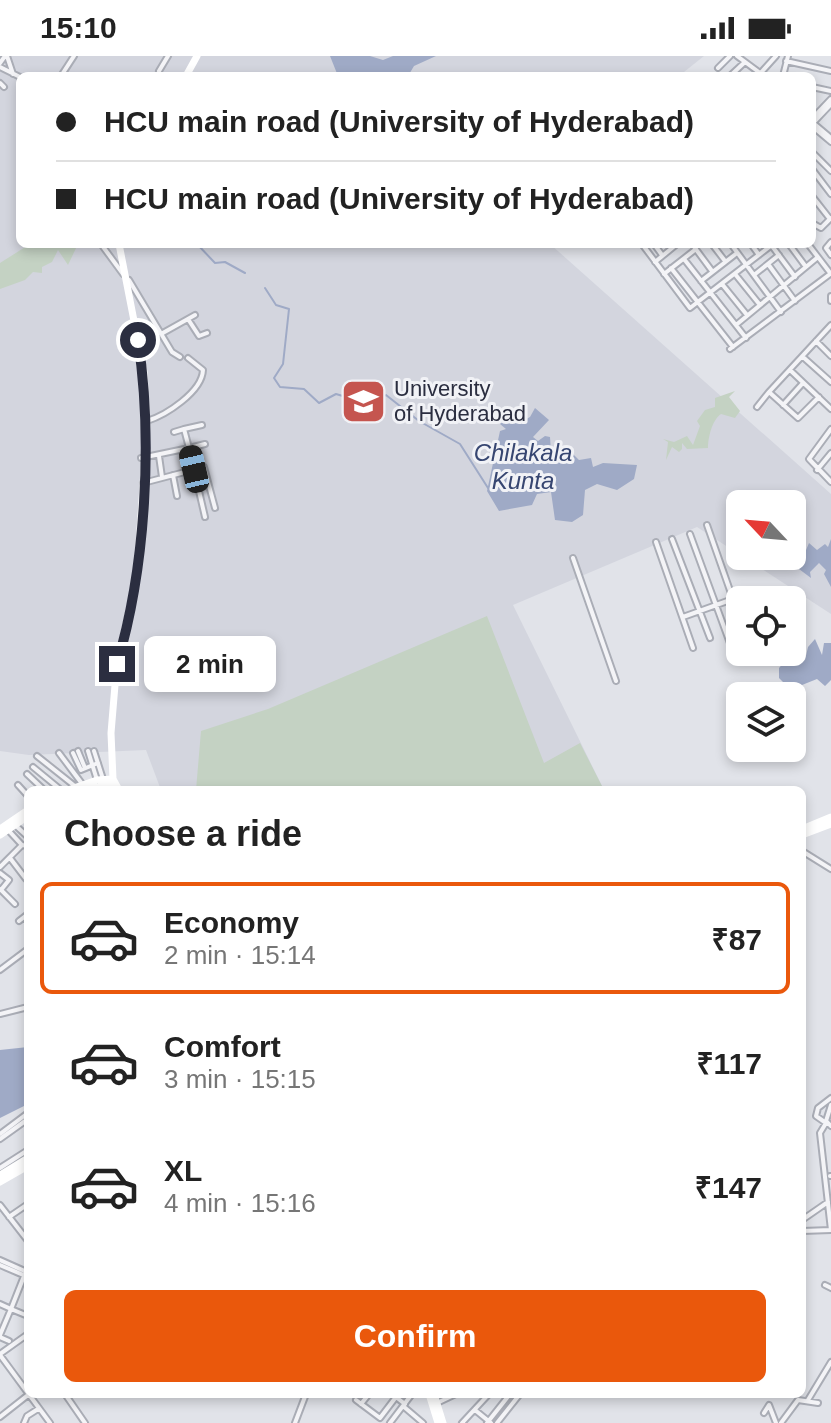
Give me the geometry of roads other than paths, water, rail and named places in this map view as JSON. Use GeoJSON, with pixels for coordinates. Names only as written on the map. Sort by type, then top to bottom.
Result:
{"type":"FeatureCollection","features":[{"type":"Feature","properties":{"kind":"street"},"geometry":{"type":"LineString","coordinates":[[6,56],[0,65],[16,75]]}},
{"type":"Feature","properties":{"kind":"street"},"geometry":{"type":"LineString","coordinates":[[6,56],[13,74]]}},
{"type":"Feature","properties":{"kind":"street"},"geometry":{"type":"LineString","coordinates":[[159,71],[168,56]]}},
{"type":"Feature","properties":{"kind":"street"},"geometry":{"type":"LineString","coordinates":[[718,68],[730,56]]}},
{"type":"Feature","properties":{"kind":"street"},"geometry":{"type":"LineString","coordinates":[[737,56],[757,72]]}},
{"type":"Feature","properties":{"kind":"street"},"geometry":{"type":"LineString","coordinates":[[787,59],[831,71]]}},
{"type":"Feature","properties":{"kind":"street"},"geometry":{"type":"LineString","coordinates":[[735,72],[746,62]]}},
{"type":"Feature","properties":{"kind":"street"},"geometry":{"type":"LineString","coordinates":[[816,118],[831,101]]}},
{"type":"Feature","properties":{"kind":"street"},"geometry":{"type":"LineString","coordinates":[[816,157],[831,171]]}},
{"type":"Feature","properties":{"kind":"street"},"geometry":{"type":"LineString","coordinates":[[816,174],[831,194]]}},
{"type":"Feature","properties":{"kind":"street"},"geometry":{"type":"LineString","coordinates":[[816,201],[830,219]]}},
{"type":"Feature","properties":{"kind":"street"},"geometry":{"type":"LineString","coordinates":[[831,242],[826,248],[831,255]]}},
{"type":"Feature","properties":{"kind":"street"},"geometry":{"type":"LineString","coordinates":[[104,248],[126,277],[172,352],[180,357]]}},
{"type":"Feature","properties":{"kind":"street"},"geometry":{"type":"LineString","coordinates":[[91,751],[99,784],[115,786],[111,715],[133,579],[146,421],[144,372],[120,248]]}},
{"type":"Feature","properties":{"kind":"street"},"geometry":{"type":"LineString","coordinates":[[645,248],[690,308],[767,248]]}},
{"type":"Feature","properties":{"kind":"street"},"geometry":{"type":"LineString","coordinates":[[657,248],[662,255]]}},
{"type":"Feature","properties":{"kind":"street"},"geometry":{"type":"LineString","coordinates":[[655,262],[671,248]]}},
{"type":"Feature","properties":{"kind":"street"},"geometry":{"type":"LineString","coordinates":[[715,248],[725,262]]}},
{"type":"Feature","properties":{"kind":"street"},"geometry":{"type":"LineString","coordinates":[[734,248],[781,312]]}},
{"type":"Feature","properties":{"kind":"street"},"geometry":{"type":"LineString","coordinates":[[756,248],[759,255]]}},
{"type":"Feature","properties":{"kind":"street"},"geometry":{"type":"LineString","coordinates":[[775,248],[795,277]]}},
{"type":"Feature","properties":{"kind":"street"},"geometry":{"type":"LineString","coordinates":[[792,248],[806,267]]}},
{"type":"Feature","properties":{"kind":"street"},"geometry":{"type":"LineString","coordinates":[[671,268],[732,348],[831,274],[811,248]]}},
{"type":"Feature","properties":{"kind":"street"},"geometry":{"type":"LineString","coordinates":[[664,274],[696,249],[713,271]]}},
{"type":"Feature","properties":{"kind":"street"},"geometry":{"type":"LineString","coordinates":[[701,281],[737,252]]}},
{"type":"Feature","properties":{"kind":"street"},"geometry":{"type":"LineString","coordinates":[[754,275],[779,255]]}},
{"type":"Feature","properties":{"kind":"street"},"geometry":{"type":"LineString","coordinates":[[736,325],[818,257]]}},
{"type":"Feature","properties":{"kind":"street"},"geometry":{"type":"LineString","coordinates":[[684,259],[746,338]]}},
{"type":"Feature","properties":{"kind":"street"},"geometry":{"type":"LineString","coordinates":[[768,264],[795,301]]}},
{"type":"Feature","properties":{"kind":"street"},"geometry":{"type":"LineString","coordinates":[[735,274],[760,305]]}},
{"type":"Feature","properties":{"kind":"street"},"geometry":{"type":"LineString","coordinates":[[722,284],[747,315]]}},
{"type":"Feature","properties":{"kind":"street"},"geometry":{"type":"LineString","coordinates":[[161,334],[195,315]]}},
{"type":"Feature","properties":{"kind":"street"},"geometry":{"type":"LineString","coordinates":[[188,319],[199,336],[207,333]]}},
{"type":"Feature","properties":{"kind":"street"},"geometry":{"type":"LineString","coordinates":[[757,407],[830,327]]}},
{"type":"Feature","properties":{"kind":"street"},"geometry":{"type":"LineString","coordinates":[[816,341],[831,356]]}},
{"type":"Feature","properties":{"kind":"street"},"geometry":{"type":"LineString","coordinates":[[803,356],[831,382]]}},
{"type":"Feature","properties":{"kind":"street"},"geometry":{"type":"LineString","coordinates":[[146,421],[171,408],[199,382],[203,370],[188,358]]}},
{"type":"Feature","properties":{"kind":"street"},"geometry":{"type":"LineString","coordinates":[[790,370],[831,409]]}},
{"type":"Feature","properties":{"kind":"street"},"geometry":{"type":"LineString","coordinates":[[783,405],[803,383]]}},
{"type":"Feature","properties":{"kind":"street"},"geometry":{"type":"LineString","coordinates":[[769,392],[800,418],[819,397]]}},
{"type":"Feature","properties":{"kind":"street"},"geometry":{"type":"LineString","coordinates":[[174,432],[202,425]]}},
{"type":"Feature","properties":{"kind":"street"},"geometry":{"type":"LineString","coordinates":[[184,429],[205,517]]}},
{"type":"Feature","properties":{"kind":"street"},"geometry":{"type":"LineString","coordinates":[[830,432],[809,459],[831,482]]}},
{"type":"Feature","properties":{"kind":"street"},"geometry":{"type":"LineString","coordinates":[[143,459],[205,444]]}},
{"type":"Feature","properties":{"kind":"street"},"geometry":{"type":"LineString","coordinates":[[817,470],[831,453]]}},
{"type":"Feature","properties":{"kind":"street"},"geometry":{"type":"LineString","coordinates":[[159,456],[162,477]]}},
{"type":"Feature","properties":{"kind":"street"},"geometry":{"type":"LineString","coordinates":[[117,664],[137,575],[143,459]]}},
{"type":"Feature","properties":{"kind":"street"},"geometry":{"type":"LineString","coordinates":[[143,483],[194,469],[205,469],[215,508]]}},
{"type":"Feature","properties":{"kind":"street"},"geometry":{"type":"LineString","coordinates":[[173,475],[177,496]]}},
{"type":"Feature","properties":{"kind":"street"},"geometry":{"type":"LineString","coordinates":[[707,525],[728,586]]}},
{"type":"Feature","properties":{"kind":"street"},"geometry":{"type":"LineString","coordinates":[[690,534],[726,632]]}},
{"type":"Feature","properties":{"kind":"street"},"geometry":{"type":"LineString","coordinates":[[672,539],[710,638]]}},
{"type":"Feature","properties":{"kind":"street"},"geometry":{"type":"LineString","coordinates":[[656,542],[693,648]]}},
{"type":"Feature","properties":{"kind":"street"},"geometry":{"type":"LineString","coordinates":[[573,558],[616,681]]}},
{"type":"Feature","properties":{"kind":"street"},"geometry":{"type":"LineString","coordinates":[[682,617],[726,601]]}},
{"type":"Feature","properties":{"kind":"street"},"geometry":{"type":"LineString","coordinates":[[75,752],[81,770],[95,764]]}},
{"type":"Feature","properties":{"kind":"street"},"geometry":{"type":"LineString","coordinates":[[59,753],[76,786]]}},
{"type":"Feature","properties":{"kind":"street"},"geometry":{"type":"LineString","coordinates":[[37,756],[74,786]]}},
{"type":"Feature","properties":{"kind":"street"},"geometry":{"type":"LineString","coordinates":[[33,767],[56,786]]}},
{"type":"Feature","properties":{"kind":"street"},"geometry":{"type":"LineString","coordinates":[[27,774],[40,786]]}},
{"type":"Feature","properties":{"kind":"street"},"geometry":{"type":"LineString","coordinates":[[18,785],[24,792]]}},
{"type":"Feature","properties":{"kind":"street"},"geometry":{"type":"LineString","coordinates":[[806,827],[831,817]]}},
{"type":"Feature","properties":{"kind":"street"},"geometry":{"type":"LineString","coordinates":[[806,833],[831,824]]}},
{"type":"Feature","properties":{"kind":"street"},"geometry":{"type":"LineString","coordinates":[[0,835],[8,828],[24,845]]}},
{"type":"Feature","properties":{"kind":"street"},"geometry":{"type":"LineString","coordinates":[[15,885],[1,866],[24,847]]}},
{"type":"Feature","properties":{"kind":"street"},"geometry":{"type":"LineString","coordinates":[[806,853],[831,869]]}},
{"type":"Feature","properties":{"kind":"street"},"geometry":{"type":"LineString","coordinates":[[10,858],[24,876]]}},
{"type":"Feature","properties":{"kind":"street"},"geometry":{"type":"LineString","coordinates":[[9,880],[0,889],[15,904]]}},
{"type":"Feature","properties":{"kind":"street"},"geometry":{"type":"LineString","coordinates":[[19,921],[24,920]]}},
{"type":"Feature","properties":{"kind":"street"},"geometry":{"type":"LineString","coordinates":[[0,970],[24,953]]}},
{"type":"Feature","properties":{"kind":"street"},"geometry":{"type":"LineString","coordinates":[[0,1014],[24,1008]]}},
{"type":"Feature","properties":{"kind":"street"},"geometry":{"type":"LineString","coordinates":[[829,1125],[817,1120],[816,1112],[831,1098]]}},
{"type":"Feature","properties":{"kind":"street"},"geometry":{"type":"LineString","coordinates":[[806,1231],[831,1230],[820,1133],[829,1125],[831,1105]]}},
{"type":"Feature","properties":{"kind":"street"},"geometry":{"type":"LineString","coordinates":[[0,1137],[24,1119]]}},
{"type":"Feature","properties":{"kind":"street"},"geometry":{"type":"LineString","coordinates":[[0,1182],[5,1173],[24,1157]]}},
{"type":"Feature","properties":{"kind":"street"},"geometry":{"type":"LineString","coordinates":[[806,1217],[828,1202]]}},
{"type":"Feature","properties":{"kind":"street"},"geometry":{"type":"LineString","coordinates":[[0,1205],[24,1236]]}},
{"type":"Feature","properties":{"kind":"street"},"geometry":{"type":"LineString","coordinates":[[9,1217],[24,1207]]}},
{"type":"Feature","properties":{"kind":"street"},"geometry":{"type":"LineString","coordinates":[[0,1263],[24,1273]]}},
{"type":"Feature","properties":{"kind":"street"},"geometry":{"type":"LineString","coordinates":[[9,1341],[0,1336],[24,1279]]}},
{"type":"Feature","properties":{"kind":"street"},"geometry":{"type":"LineString","coordinates":[[825,1285],[831,1288]]}},
{"type":"Feature","properties":{"kind":"street"},"geometry":{"type":"LineString","coordinates":[[0,1304],[24,1314]]}},
{"type":"Feature","properties":{"kind":"street"},"geometry":{"type":"LineString","coordinates":[[24,1337],[0,1354],[24,1389]]}},
{"type":"Feature","properties":{"kind":"street"},"geometry":{"type":"LineString","coordinates":[[808,1400],[831,1362]]}},
{"type":"Feature","properties":{"kind":"street"},"geometry":{"type":"LineString","coordinates":[[0,1417],[24,1398]]}},
{"type":"Feature","properties":{"kind":"street"},"geometry":{"type":"LineString","coordinates":[[30,1398],[50,1423]]}},
{"type":"Feature","properties":{"kind":"street"},"geometry":{"type":"LineString","coordinates":[[68,1398],[85,1423]]}},
{"type":"Feature","properties":{"kind":"street"},"geometry":{"type":"LineString","coordinates":[[297,1422],[305,1398]]}},
{"type":"Feature","properties":{"kind":"street"},"geometry":{"type":"LineString","coordinates":[[364,1398],[359,1402],[381,1418],[393,1398]]}},
{"type":"Feature","properties":{"kind":"street"},"geometry":{"type":"LineString","coordinates":[[396,1398],[423,1423]]}},
{"type":"Feature","properties":{"kind":"street"},"geometry":{"type":"LineString","coordinates":[[390,1423],[409,1398]]}},
{"type":"Feature","properties":{"kind":"street"},"geometry":{"type":"LineString","coordinates":[[432,1398],[441,1423]]}},
{"type":"Feature","properties":{"kind":"street"},"geometry":{"type":"LineString","coordinates":[[434,1398],[441,1423]]}},
{"type":"Feature","properties":{"kind":"street"},"geometry":{"type":"LineString","coordinates":[[437,1403],[448,1398]]}},
{"type":"Feature","properties":{"kind":"street"},"geometry":{"type":"LineString","coordinates":[[462,1423],[486,1398]]}},
{"type":"Feature","properties":{"kind":"street"},"geometry":{"type":"LineString","coordinates":[[491,1422],[507,1398]]}},
{"type":"Feature","properties":{"kind":"street"},"geometry":{"type":"LineString","coordinates":[[491,1422],[516,1398]]}},
{"type":"Feature","properties":{"kind":"street"},"geometry":{"type":"LineString","coordinates":[[764,1413],[769,1405],[778,1423],[798,1400],[818,1403]]}},
{"type":"Feature","properties":{"kind":"street"},"geometry":{"type":"LineString","coordinates":[[24,1423],[38,1409]]}},
{"type":"Feature","properties":{"kind":"street"},"geometry":{"type":"LineString","coordinates":[[475,1410],[491,1422]]}},
{"type":"Feature","properties":{"kind":"street"},"geometry":{"type":"LineString","coordinates":[[395,1418],[401,1423]]}},
{"type":"Feature","properties":{"kind":"water"},"geometry":{"type":"Polygon","coordinates":[[[330,56],[370,56],[383,60],[393,56],[436,56],[414,66],[410,72],[336,72],[330,56]]]}},
{"type":"Feature","properties":{"kind":"water","name":"Chilakala Kunta"},"geometry":{"type":"Polygon","coordinates":[[[535,408],[549,420],[533,437],[538,441],[545,436],[550,437],[551,452],[561,455],[568,449],[579,460],[591,458],[593,467],[603,463],[637,465],[634,479],[617,490],[597,484],[585,490],[583,515],[572,522],[555,520],[551,492],[537,494],[532,505],[499,511],[487,491],[500,431],[506,429],[500,424],[507,418],[519,423],[530,417],[535,408]]]}},
{"type":"Feature","properties":{"kind":"water"},"geometry":{"type":"Polygon","coordinates":[[[831,539],[831,587],[824,574],[826,570],[819,563],[810,572],[811,578],[800,570],[806,570],[809,543],[817,550],[825,544],[828,547],[831,539]]]}},
{"type":"Feature","properties":{"kind":"water"},"geometry":{"type":"Polygon","coordinates":[[[815,639],[822,655],[824,643],[831,643],[831,680],[825,686],[817,679],[806,683],[783,682],[779,678],[779,668],[806,666],[808,647],[815,639]]]}},
{"type":"Feature","properties":{"kind":"water"},"geometry":{"type":"Polygon","coordinates":[[[24,1047],[24,1106],[0,1118],[0,1050],[24,1047]]]}},
{"type":"Feature","properties":{"kind":"waterway"},"geometry":{"type":"LineString","coordinates":[[201,248],[215,263],[225,262],[245,273]]}},
{"type":"Feature","properties":{"kind":"waterway"},"geometry":{"type":"LineString","coordinates":[[265,288],[276,305],[289,309],[283,364],[274,378],[280,387],[304,389],[319,403],[336,394],[370,404],[386,395],[419,421],[460,444],[488,488]]}},
{"type":"Feature","properties":{"kind":"place","name":"University of Hyderabad"},"geometry":{"type":"Point","coordinates":[363,401]}}]}
